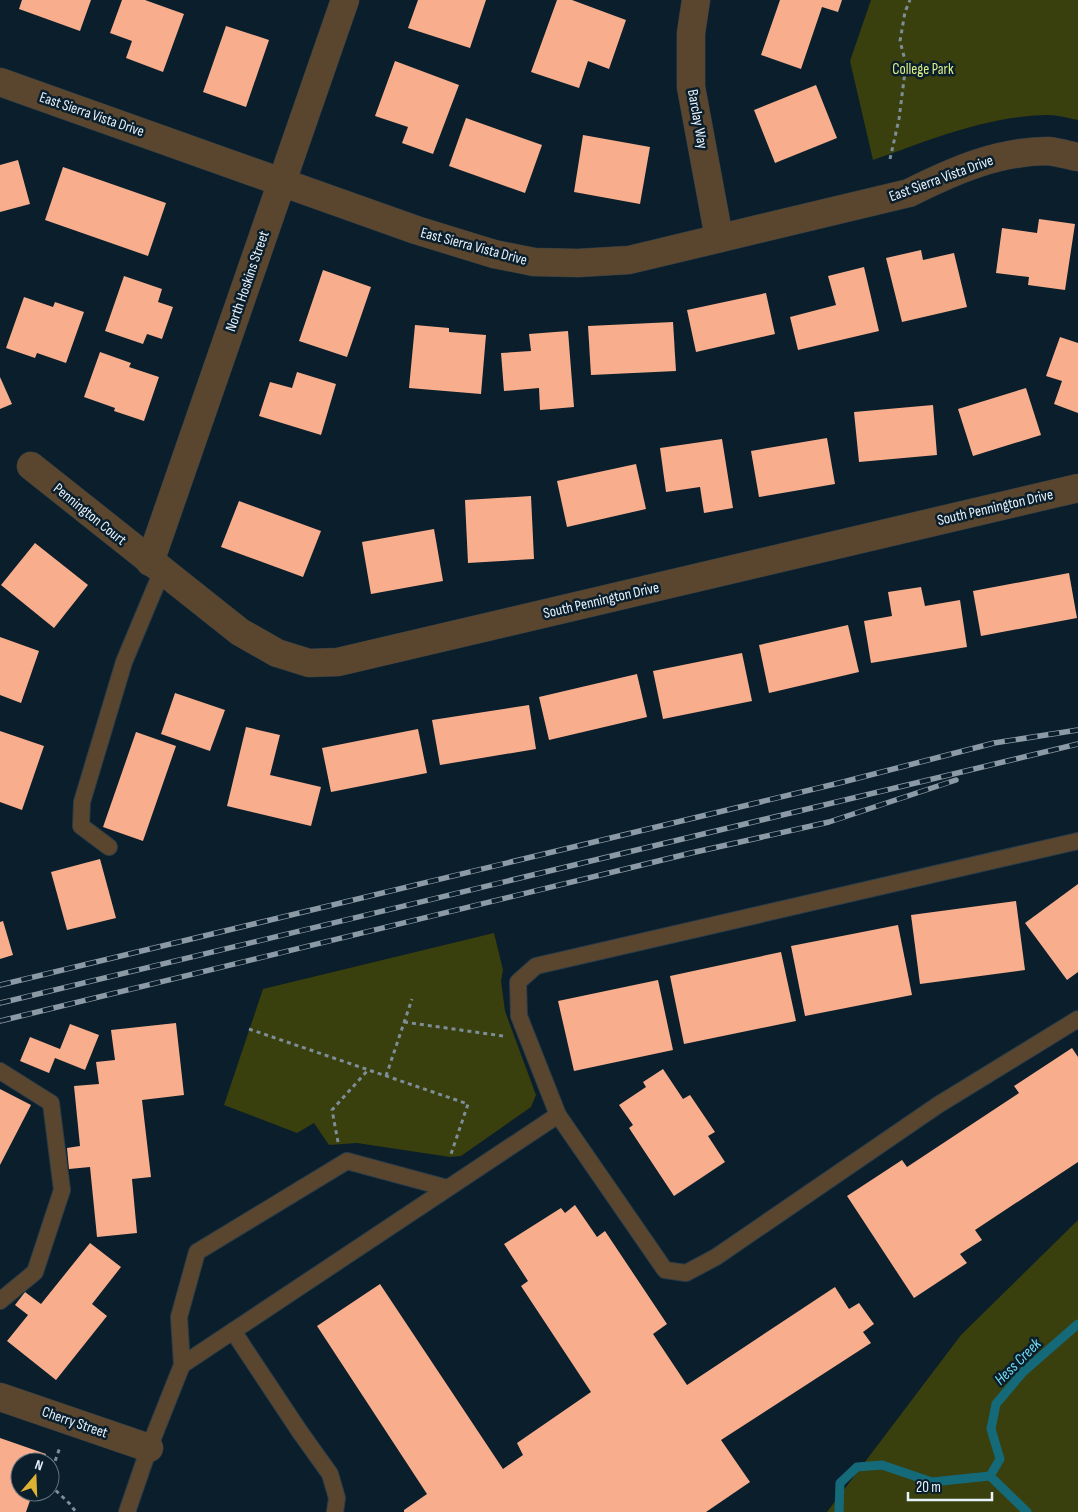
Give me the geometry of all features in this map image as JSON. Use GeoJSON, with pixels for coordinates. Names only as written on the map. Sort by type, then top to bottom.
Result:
{"type":"FeatureCollection","features":[{"type":"Feature","properties":{"kind":"street","name":"North Hoskins Street"},"geometry":{"type":"LineString","coordinates":[[156,567],[281,181],[344,0]]}},
{"type":"Feature","properties":{"kind":"street","name":"Barclay Way"},"geometry":{"type":"LineString","coordinates":[[696,0],[691,33],[691,86],[719,238]]}},
{"type":"Feature","properties":{"kind":"street","name":"East Sierra Vista Drive"},"geometry":{"type":"LineString","coordinates":[[0,82],[416,230],[494,254],[534,262],[578,263],[629,260],[909,193],[979,162],[1022,152],[1050,151],[1078,157]]}},
{"type":"Feature","properties":{"kind":"street","name":"Pennington Court"},"geometry":{"type":"LineString","coordinates":[[31,466],[156,567]]}},
{"type":"Feature","properties":{"kind":"street","name":"South Pennington Drive"},"geometry":{"type":"LineString","coordinates":[[156,567],[240,632],[277,653],[309,662],[338,662],[1078,488]]}},
{"type":"Feature","properties":{"kind":"street","name":"Cherry Street"},"geometry":{"type":"LineString","coordinates":[[0,1397],[149,1448]]}},
{"type":"Feature","properties":{"kind":"lane"},"geometry":{"type":"LineString","coordinates":[[109,848],[82,826],[82,802],[124,662],[156,567]]}},
{"type":"Feature","properties":{"kind":"lane"},"geometry":{"type":"LineString","coordinates":[[1078,841],[536,966],[518,982],[519,1016],[558,1115],[665,1270],[686,1273],[716,1257],[938,1105],[1078,1019]]}},
{"type":"Feature","properties":{"kind":"lane"},"geometry":{"type":"LineString","coordinates":[[0,1071],[51,1102],[62,1190],[35,1272],[0,1301]]}},
{"type":"Feature","properties":{"kind":"lane"},"geometry":{"type":"LineString","coordinates":[[182,1365],[558,1115]]}},
{"type":"Feature","properties":{"kind":"lane"},"geometry":{"type":"LineString","coordinates":[[127,1512],[149,1448],[182,1365],[179,1317],[197,1252],[347,1161],[447,1188]]}},
{"type":"Feature","properties":{"kind":"lane"},"geometry":{"type":"LineString","coordinates":[[233,1331],[330,1474],[336,1498],[335,1512]]}},
{"type":"Feature","properties":{"kind":"path"},"geometry":{"type":"LineString","coordinates":[[890,160],[899,119],[906,64],[900,42],[905,12],[910,0]]}},
{"type":"Feature","properties":{"kind":"path"},"geometry":{"type":"LineString","coordinates":[[386,1076],[412,1000]]}},
{"type":"Feature","properties":{"kind":"path"},"geometry":{"type":"LineString","coordinates":[[404,1022],[512,1038]]}},
{"type":"Feature","properties":{"kind":"path"},"geometry":{"type":"LineString","coordinates":[[249,1029],[468,1104],[450,1157]]}},
{"type":"Feature","properties":{"kind":"path"},"geometry":{"type":"LineString","coordinates":[[338,1144],[332,1110],[368,1070]]}},
{"type":"Feature","properties":{"kind":"path"},"geometry":{"type":"LineString","coordinates":[[58,1452],[61,1444]]}},
{"type":"Feature","properties":{"kind":"path"},"geometry":{"type":"LineString","coordinates":[[60,1494],[76,1512]]}},
{"type":"Feature","properties":{"kind":"green space","name":"College Park"},"geometry":{"type":"Polygon","coordinates":[[[871,0],[1078,0],[1078,120],[1048,115],[1025,116],[980,124],[873,160],[850,61],[871,0]]]}},
{"type":"Feature","properties":{"kind":"green space"},"geometry":{"type":"Polygon","coordinates":[[[494,933],[503,970],[501,981],[505,1011],[536,1095],[531,1107],[461,1156],[450,1157],[357,1143],[329,1145],[314,1123],[297,1133],[224,1105],[263,989],[494,933]]]}},
{"type":"Feature","properties":{"kind":"green space"},"geometry":{"type":"Polygon","coordinates":[[[1078,1220],[1078,1512],[827,1512],[961,1335],[1078,1220]]]}},
{"type":"Feature","properties":{"kind":"building"},"geometry":{"type":"Polygon","coordinates":[[[22,0],[91,0],[80,31],[19,9],[22,0]]]}},
{"type":"Feature","properties":{"kind":"building"},"geometry":{"type":"Polygon","coordinates":[[[122,0],[145,0],[184,14],[163,72],[126,58],[132,41],[110,33],[122,0]]]}},
{"type":"Feature","properties":{"kind":"building"},"geometry":{"type":"Polygon","coordinates":[[[418,0],[486,0],[470,48],[408,28],[418,0]]]}},
{"type":"Feature","properties":{"kind":"building"},"geometry":{"type":"Polygon","coordinates":[[[557,0],[572,0],[626,20],[609,69],[588,61],[579,88],[531,72],[557,0]]]}},
{"type":"Feature","properties":{"kind":"building"},"geometry":{"type":"Polygon","coordinates":[[[780,0],[842,0],[838,12],[822,7],[801,69],[761,55],[780,0]]]}},
{"type":"Feature","properties":{"kind":"building"},"geometry":{"type":"Polygon","coordinates":[[[226,26],[269,40],[246,107],[203,92],[226,26]]]}},
{"type":"Feature","properties":{"kind":"building"},"geometry":{"type":"Polygon","coordinates":[[[395,61],[459,85],[433,154],[402,143],[408,127],[375,116],[395,61]]]}},
{"type":"Feature","properties":{"kind":"building"},"geometry":{"type":"Polygon","coordinates":[[[816,85],[837,138],[775,163],[754,110],[816,85]]]}},
{"type":"Feature","properties":{"kind":"building"},"geometry":{"type":"Polygon","coordinates":[[[466,118],[542,145],[525,193],[449,166],[466,118]]]}},
{"type":"Feature","properties":{"kind":"building"},"geometry":{"type":"Polygon","coordinates":[[[583,135],[650,147],[640,204],[574,192],[583,135]]]}},
{"type":"Feature","properties":{"kind":"building"},"geometry":{"type":"Polygon","coordinates":[[[18,160],[30,204],[0,212],[0,165],[18,160]]]}},
{"type":"Feature","properties":{"kind":"building"},"geometry":{"type":"Polygon","coordinates":[[[63,167],[166,203],[148,256],[45,220],[63,167]]]}},
{"type":"Feature","properties":{"kind":"building"},"geometry":{"type":"Polygon","coordinates":[[[1039,219],[1075,224],[1065,290],[1028,285],[1029,277],[996,273],[1002,228],[1037,233],[1039,219]]]}},
{"type":"Feature","properties":{"kind":"building"},"geometry":{"type":"Polygon","coordinates":[[[921,250],[923,260],[954,253],[967,307],[902,322],[886,258],[921,250]]]}},
{"type":"Feature","properties":{"kind":"building"},"geometry":{"type":"Polygon","coordinates":[[[864,267],[879,331],[798,350],[790,317],[836,305],[828,276],[864,267]]]}},
{"type":"Feature","properties":{"kind":"building"},"geometry":{"type":"Polygon","coordinates":[[[323,270],[371,287],[347,357],[299,341],[323,270]]]}},
{"type":"Feature","properties":{"kind":"building"},"geometry":{"type":"Polygon","coordinates":[[[124,276],[162,289],[158,302],[173,307],[162,339],[147,334],[143,344],[105,331],[124,276]]]}},
{"type":"Feature","properties":{"kind":"building"},"geometry":{"type":"Polygon","coordinates":[[[766,293],[775,334],[696,352],[687,310],[766,293]]]}},
{"type":"Feature","properties":{"kind":"building"},"geometry":{"type":"Polygon","coordinates":[[[24,297],[53,307],[55,302],[84,312],[66,363],[37,353],[35,358],[6,348],[24,297]]]}},
{"type":"Feature","properties":{"kind":"building"},"geometry":{"type":"Polygon","coordinates":[[[673,322],[676,371],[591,375],[588,326],[673,322]]]}},
{"type":"Feature","properties":{"kind":"building"},"geometry":{"type":"Polygon","coordinates":[[[415,325],[449,328],[449,332],[486,335],[481,394],[409,388],[415,325]]]}},
{"type":"Feature","properties":{"kind":"building"},"geometry":{"type":"Polygon","coordinates":[[[568,331],[574,407],[540,410],[539,388],[504,391],[501,353],[531,351],[529,334],[568,331]]]}},
{"type":"Feature","properties":{"kind":"building"},"geometry":{"type":"Polygon","coordinates":[[[1060,337],[1078,343],[1078,413],[1054,404],[1062,381],[1046,376],[1060,337]]]}},
{"type":"Feature","properties":{"kind":"building"},"geometry":{"type":"Polygon","coordinates":[[[100,352],[131,363],[129,367],[159,377],[144,421],[114,411],[115,408],[84,397],[100,352]]]}},
{"type":"Feature","properties":{"kind":"building"},"geometry":{"type":"Polygon","coordinates":[[[297,372],[336,384],[321,435],[259,416],[270,382],[292,388],[297,372]]]}},
{"type":"Feature","properties":{"kind":"building"},"geometry":{"type":"Polygon","coordinates":[[[0,377],[12,404],[0,409],[0,377]]]}},
{"type":"Feature","properties":{"kind":"building"},"geometry":{"type":"Polygon","coordinates":[[[1026,388],[1041,435],[973,456],[958,409],[1026,388]]]}},
{"type":"Feature","properties":{"kind":"building"},"geometry":{"type":"Polygon","coordinates":[[[933,405],[937,455],[859,462],[854,412],[933,405]]]}},
{"type":"Feature","properties":{"kind":"building"},"geometry":{"type":"Polygon","coordinates":[[[827,438],[835,484],[759,497],[751,451],[827,438]]]}},
{"type":"Feature","properties":{"kind":"building"},"geometry":{"type":"Polygon","coordinates":[[[722,439],[733,508],[704,513],[700,487],[666,492],[660,448],[722,439]]]}},
{"type":"Feature","properties":{"kind":"building"},"geometry":{"type":"Polygon","coordinates":[[[636,464],[646,509],[567,527],[557,481],[636,464]]]}},
{"type":"Feature","properties":{"kind":"building"},"geometry":{"type":"Polygon","coordinates":[[[531,496],[534,559],[468,563],[465,500],[531,496]]]}},
{"type":"Feature","properties":{"kind":"building"},"geometry":{"type":"Polygon","coordinates":[[[239,501],[321,531],[303,577],[221,547],[239,501]]]}},
{"type":"Feature","properties":{"kind":"building"},"geometry":{"type":"Polygon","coordinates":[[[434,529],[443,581],[371,594],[362,542],[434,529]]]}},
{"type":"Feature","properties":{"kind":"building"},"geometry":{"type":"Polygon","coordinates":[[[35,543],[88,585],[54,628],[1,585],[35,543]]]}},
{"type":"Feature","properties":{"kind":"building"},"geometry":{"type":"Polygon","coordinates":[[[1069,573],[1077,618],[981,636],[973,591],[1069,573]]]}},
{"type":"Feature","properties":{"kind":"building"},"geometry":{"type":"Polygon","coordinates":[[[921,587],[925,606],[960,600],[967,647],[871,663],[864,621],[892,616],[888,592],[921,587]]]}},
{"type":"Feature","properties":{"kind":"building"},"geometry":{"type":"Polygon","coordinates":[[[848,625],[859,672],[769,693],[759,645],[848,625]]]}},
{"type":"Feature","properties":{"kind":"building"},"geometry":{"type":"Polygon","coordinates":[[[0,637],[39,651],[21,703],[0,695],[0,637]]]}},
{"type":"Feature","properties":{"kind":"building"},"geometry":{"type":"Polygon","coordinates":[[[742,653],[752,701],[663,719],[653,671],[742,653]]]}},
{"type":"Feature","properties":{"kind":"building"},"geometry":{"type":"Polygon","coordinates":[[[637,674],[647,717],[549,740],[539,697],[637,674]]]}},
{"type":"Feature","properties":{"kind":"building"},"geometry":{"type":"Polygon","coordinates":[[[175,693],[225,710],[210,751],[161,734],[175,693]]]}},
{"type":"Feature","properties":{"kind":"building"},"geometry":{"type":"Polygon","coordinates":[[[529,705],[536,749],[440,765],[432,720],[529,705]]]}},
{"type":"Feature","properties":{"kind":"building"},"geometry":{"type":"Polygon","coordinates":[[[246,727],[280,735],[270,775],[321,787],[311,826],[227,806],[246,727]]]}},
{"type":"Feature","properties":{"kind":"building"},"geometry":{"type":"Polygon","coordinates":[[[418,729],[427,773],[331,792],[322,748],[418,729]]]}},
{"type":"Feature","properties":{"kind":"building"},"geometry":{"type":"Polygon","coordinates":[[[0,731],[44,746],[22,810],[0,802],[0,731]]]}},
{"type":"Feature","properties":{"kind":"building"},"geometry":{"type":"Polygon","coordinates":[[[136,732],[176,746],[143,841],[103,827],[136,732]]]}},
{"type":"Feature","properties":{"kind":"building"},"geometry":{"type":"Polygon","coordinates":[[[100,859],[116,918],[67,930],[51,872],[100,859]]]}},
{"type":"Feature","properties":{"kind":"building"},"geometry":{"type":"Polygon","coordinates":[[[1078,884],[1078,972],[1067,980],[1025,923],[1078,884]]]}},
{"type":"Feature","properties":{"kind":"building"},"geometry":{"type":"Polygon","coordinates":[[[1016,901],[1025,970],[920,984],[911,915],[1016,901]]]}},
{"type":"Feature","properties":{"kind":"building"},"geometry":{"type":"Polygon","coordinates":[[[3,921],[13,955],[0,959],[0,922],[3,921]]]}},
{"type":"Feature","properties":{"kind":"building"},"geometry":{"type":"Polygon","coordinates":[[[898,925],[912,995],[805,1016],[791,946],[898,925]]]}},
{"type":"Feature","properties":{"kind":"building"},"geometry":{"type":"Polygon","coordinates":[[[781,952],[796,1021],[684,1044],[670,976],[781,952]]]}},
{"type":"Feature","properties":{"kind":"building"},"geometry":{"type":"Polygon","coordinates":[[[658,980],[673,1050],[574,1071],[558,1001],[658,980]]]}},
{"type":"Feature","properties":{"kind":"building"},"geometry":{"type":"Polygon","coordinates":[[[176,1023],[184,1095],[142,1100],[151,1177],[132,1179],[137,1233],[97,1237],[90,1167],[69,1169],[67,1148],[80,1146],[74,1086],[99,1084],[96,1062],[115,1060],[111,1030],[176,1023]]]}},
{"type":"Feature","properties":{"kind":"building"},"geometry":{"type":"Polygon","coordinates":[[[70,1024],[99,1035],[85,1070],[55,1058],[49,1073],[20,1061],[30,1037],[60,1049],[70,1024]]]}},
{"type":"Feature","properties":{"kind":"building"},"geometry":{"type":"Polygon","coordinates":[[[1072,1048],[1078,1057],[1078,1162],[975,1230],[982,1240],[960,1254],[967,1263],[914,1298],[847,1196],[902,1160],[907,1167],[1019,1093],[1014,1086],[1072,1048]]]}},
{"type":"Feature","properties":{"kind":"building"},"geometry":{"type":"Polygon","coordinates":[[[663,1069],[683,1099],[690,1095],[715,1132],[708,1136],[725,1162],[674,1196],[629,1128],[633,1125],[619,1105],[646,1087],[643,1082],[663,1069]]]}},
{"type":"Feature","properties":{"kind":"building"},"geometry":{"type":"Polygon","coordinates":[[[0,1089],[31,1105],[0,1165],[0,1089]]]}},
{"type":"Feature","properties":{"kind":"building"},"geometry":{"type":"Polygon","coordinates":[[[575,1205],[597,1237],[605,1231],[667,1324],[653,1334],[687,1385],[835,1287],[849,1309],[859,1303],[874,1324],[863,1332],[871,1343],[721,1440],[750,1482],[706,1512],[404,1512],[404,1510],[427,1494],[317,1326],[380,1284],[503,1469],[523,1455],[517,1443],[591,1392],[521,1286],[528,1281],[504,1244],[561,1208],[565,1213],[575,1205]]]}},
{"type":"Feature","properties":{"kind":"building"},"geometry":{"type":"Polygon","coordinates":[[[90,1243],[121,1267],[92,1304],[107,1316],[56,1380],[7,1341],[28,1315],[15,1305],[25,1292],[41,1304],[90,1243]]]}},
{"type":"Feature","properties":{"kind":"building"},"geometry":{"type":"Polygon","coordinates":[[[0,1438],[40,1452],[10,1452],[10,1502],[30,1502],[26,1512],[0,1512],[0,1438]]]}},
{"type":"Feature","properties":{"kind":"waterway","name":"Hess Creek"},"geometry":{"type":"LineString","coordinates":[[839,1512],[840,1483],[857,1467],[882,1465],[932,1482],[990,1476],[1000,1459],[991,1429],[996,1404],[1023,1372],[1078,1324]]}},
{"type":"Feature","properties":{"kind":"waterway"},"geometry":{"type":"LineString","coordinates":[[990,1476],[1027,1512]]}},
{"type":"Feature","properties":{"kind":"railway"},"geometry":{"type":"LineString","coordinates":[[0,985],[839,783],[994,743],[1078,730]]}},
{"type":"Feature","properties":{"kind":"railway"},"geometry":{"type":"LineString","coordinates":[[0,1003],[1078,744]]}},
{"type":"Feature","properties":{"kind":"railway"},"geometry":{"type":"LineString","coordinates":[[0,1021],[691,853],[829,822],[956,780]]}}]}
